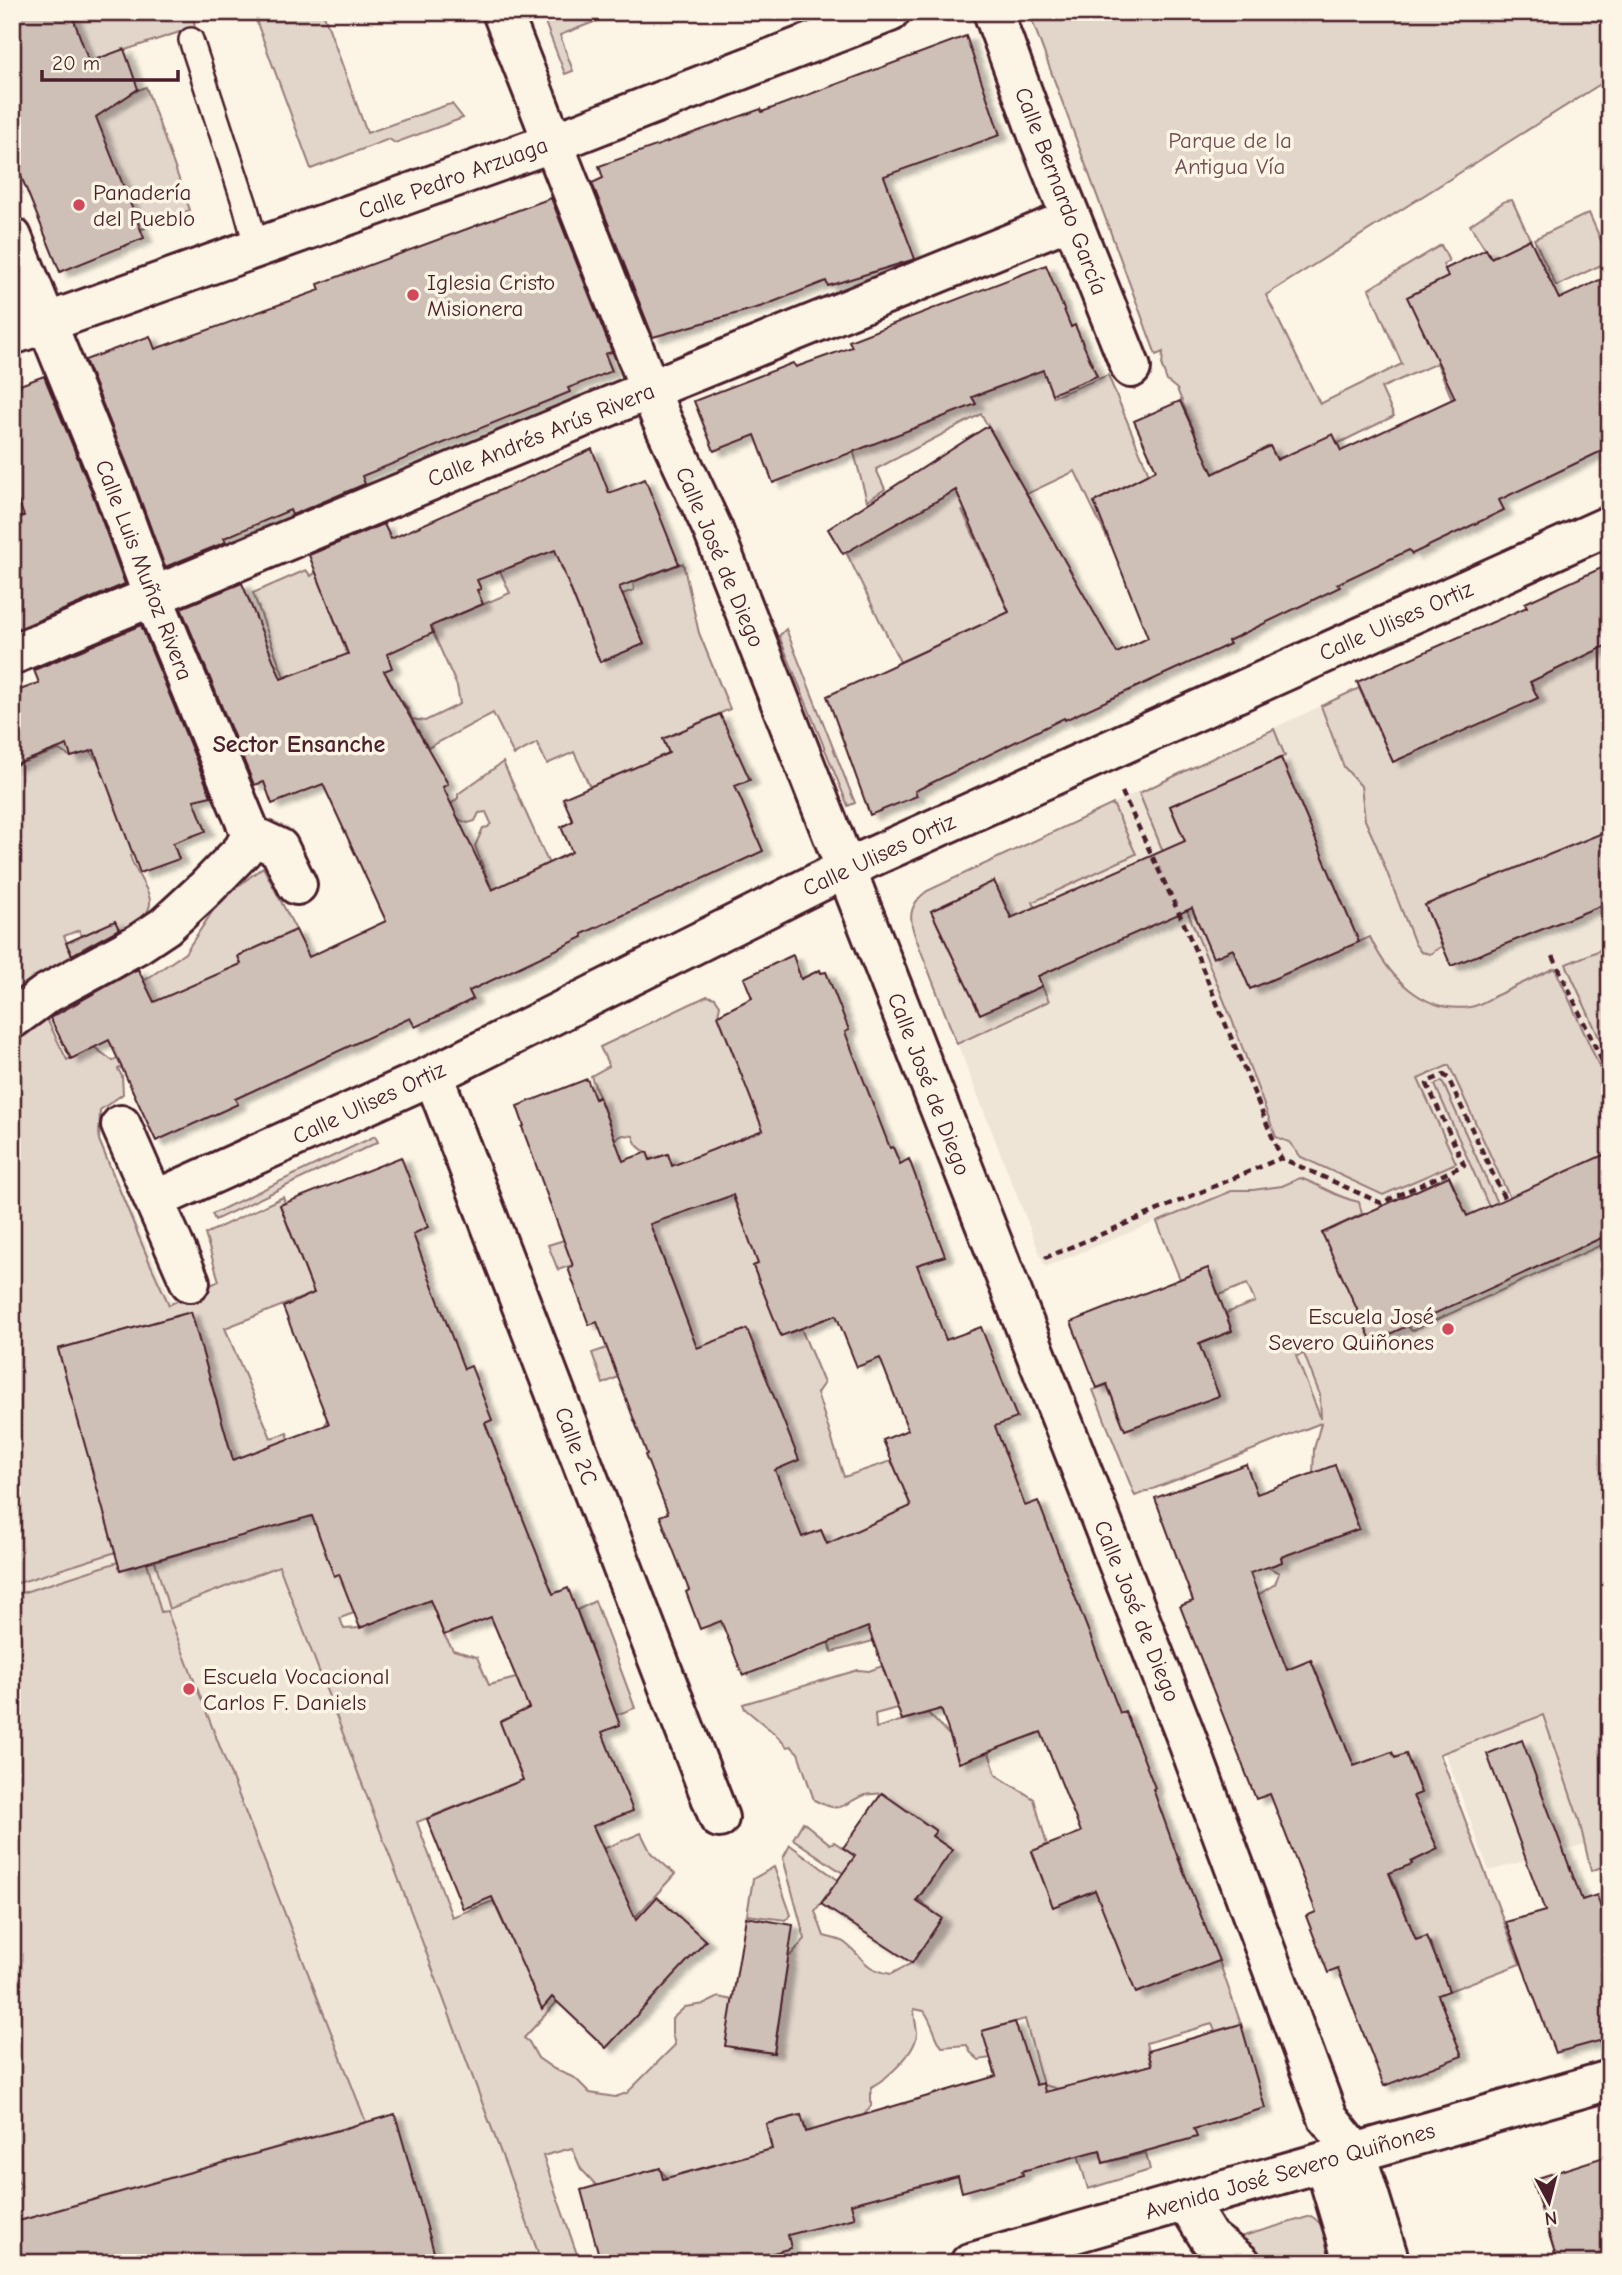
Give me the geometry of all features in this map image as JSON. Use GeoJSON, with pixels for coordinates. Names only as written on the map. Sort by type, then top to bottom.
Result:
{"type":"FeatureCollection","features":[{"type":"Feature","properties":{"kind":"street","name":"Calle José de Diego"},"geometry":{"type":"LineString","coordinates":[[502,12],[650,390],[713,530],[1185,1734],[1328,2118],[1340,2157]]}},
{"type":"Feature","properties":{"kind":"street","name":"Calle Pedro Arzuaga"},"geometry":{"type":"LineString","coordinates":[[30,329],[553,142],[890,12]]}},
{"type":"Feature","properties":{"kind":"street","name":"Calle Bernardo García"},"geometry":{"type":"LineString","coordinates":[[993,12],[1131,368]]}},
{"type":"Feature","properties":{"kind":"street","name":"Calle Andrés Arús Rivera"},"geometry":{"type":"LineString","coordinates":[[12,655],[650,390],[1071,219]]}},
{"type":"Feature","properties":{"kind":"street","name":"Calle Luis Muñoz Rivera"},"geometry":{"type":"LineString","coordinates":[[12,237],[30,286],[30,329],[111,482],[153,597],[251,835]]}},
{"type":"Feature","properties":{"kind":"street","name":"Calle Ulises Ortiz"},"geometry":{"type":"LineString","coordinates":[[155,1200],[433,1075],[845,869],[1610,525]]}},
{"type":"Feature","properties":{"kind":"street"},"geometry":{"type":"LineString","coordinates":[[12,1019],[46,994],[138,944],[165,926],[243,850],[251,835],[279,848],[297,885]]}},
{"type":"Feature","properties":{"kind":"street","name":"Calle 2C"},"geometry":{"type":"LineString","coordinates":[[433,1075],[719,1818]]}},
{"type":"Feature","properties":{"kind":"street"},"geometry":{"type":"LineString","coordinates":[[121,1125],[190,1282]]}},
{"type":"Feature","properties":{"kind":"street","name":"Avenida José Severo Quiñones"},"geometry":{"type":"LineString","coordinates":[[970,2263],[1610,2081]]}},
{"type":"Feature","properties":{"kind":"street"},"geometry":{"type":"LineString","coordinates":[[1340,2157],[1349,2263]]}},
{"type":"Feature","properties":{"kind":"street"},"geometry":{"type":"LineString","coordinates":[[1340,2157],[1390,2263]]}},
{"type":"Feature","properties":{"kind":"street"},"geometry":{"type":"LineString","coordinates":[[1186,2201],[1209,2238],[1241,2263]]}},
{"type":"Feature","properties":{"kind":"lane"},"geometry":{"type":"LineString","coordinates":[[191,40],[257,249]]}},
{"type":"Feature","properties":{"kind":"path"},"geometry":{"type":"LineString","coordinates":[[1122,791],[1185,926],[1281,1158],[1381,1203],[1464,1165],[1427,1084],[1444,1075],[1504,1200]]}},
{"type":"Feature","properties":{"kind":"path"},"geometry":{"type":"LineString","coordinates":[[1553,956],[1610,1078]]}},
{"type":"Feature","properties":{"kind":"path"},"geometry":{"type":"LineString","coordinates":[[1035,1262],[1281,1158]]}},
{"type":"Feature","properties":{"kind":"shaded area","name":"Escuela José Severo Quiñones"},"geometry":{"type":"Polygon","coordinates":[[[1359,688],[1393,762],[1610,770],[1610,1837],[1489,1871],[1235,1190],[1045,1267],[914,933],[910,916],[914,902],[927,891],[1359,688]]]}},
{"type":"Feature","properties":{"kind":"shaded area","name":"Escuela Vocacional Carlos F. Daniels"},"geometry":{"type":"Polygon","coordinates":[[[99,1140],[171,1300],[209,1288],[250,1384],[340,1617],[580,2263],[12,2263],[12,1197],[99,1140]]]}},
{"type":"Feature","properties":{"kind":"green space"},"geometry":{"type":"Polygon","coordinates":[[[13,12],[192,12],[195,27],[89,62],[13,12]]]}},
{"type":"Feature","properties":{"kind":"green space"},"geometry":{"type":"Polygon","coordinates":[[[253,12],[323,12],[367,133],[452,104],[463,118],[395,143],[389,139],[311,169],[253,12]]]}},
{"type":"Feature","properties":{"kind":"green space"},"geometry":{"type":"Polygon","coordinates":[[[541,12],[620,12],[560,35],[573,71],[565,74],[541,12]]]}},
{"type":"Feature","properties":{"kind":"green space","name":"Parque de la Antigua Vía"},"geometry":{"type":"Polygon","coordinates":[[[1054,12],[1610,12],[1610,78],[1266,295],[1320,404],[1402,364],[1369,289],[1441,245],[1449,261],[1443,264],[1448,277],[1427,338],[1550,280],[1554,295],[1516,385],[1452,399],[1437,363],[1381,388],[1394,416],[1337,444],[1292,453],[1277,459],[1270,446],[1216,472],[1192,522],[1200,445],[1177,389],[1167,381],[1162,367],[1163,352],[1156,355],[1032,20],[1054,12]]]}},
{"type":"Feature","properties":{"kind":"green space"},"geometry":{"type":"Polygon","coordinates":[[[146,87],[190,210],[140,230],[94,114],[146,87]]]}},
{"type":"Feature","properties":{"kind":"green space"},"geometry":{"type":"Polygon","coordinates":[[[1512,200],[1530,239],[1491,258],[1470,225],[1505,201],[1512,200]]]}},
{"type":"Feature","properties":{"kind":"green space"},"geometry":{"type":"Polygon","coordinates":[[[1589,213],[1610,261],[1556,286],[1534,239],[1589,213]]]}},
{"type":"Feature","properties":{"kind":"green space"},"geometry":{"type":"Polygon","coordinates":[[[1021,350],[1041,364],[1053,397],[1108,375],[1149,474],[1099,500],[1119,539],[1110,544],[1075,471],[970,521],[962,510],[1009,612],[900,662],[846,552],[956,490],[980,495],[1016,474],[981,414],[876,469],[885,489],[867,501],[854,453],[850,453],[937,405],[975,396],[1031,375],[1021,350]]]}},
{"type":"Feature","properties":{"kind":"green space"},"geometry":{"type":"Polygon","coordinates":[[[551,515],[560,564],[600,662],[643,644],[622,594],[634,590],[633,582],[683,563],[699,633],[730,709],[663,739],[673,762],[646,763],[610,778],[600,809],[574,752],[547,764],[537,743],[514,755],[493,713],[428,748],[412,720],[293,674],[284,677],[253,593],[306,570],[311,576],[316,572],[358,682],[384,689],[398,697],[409,710],[412,719],[425,721],[460,704],[457,686],[400,559],[411,554],[442,622],[510,593],[500,571],[551,515]]]}},
{"type":"Feature","properties":{"kind":"green space"},"geometry":{"type":"Polygon","coordinates":[[[786,629],[855,803],[848,806],[779,636],[786,629]]]}},
{"type":"Feature","properties":{"kind":"green space"},"geometry":{"type":"Polygon","coordinates":[[[1610,644],[1610,827],[1603,830],[1610,846],[1425,905],[1442,946],[1430,954],[1421,952],[1415,944],[1365,820],[1361,786],[1344,767],[1321,706],[1359,688],[1393,762],[1537,698],[1530,680],[1610,644]]]}},
{"type":"Feature","properties":{"kind":"green space"},"geometry":{"type":"Polygon","coordinates":[[[1274,729],[1285,756],[1170,806],[1204,886],[1186,894],[1213,957],[1233,949],[1250,989],[1370,937],[1387,965],[1409,989],[1422,998],[1453,1008],[1477,1005],[1555,968],[1610,1090],[1610,1152],[1510,1198],[1449,1065],[1418,1079],[1456,1163],[1383,1195],[1301,1157],[1289,1142],[1276,1137],[1232,1020],[1139,793],[1274,729]]]}},
{"type":"Feature","properties":{"kind":"green space"},"geometry":{"type":"Polygon","coordinates":[[[59,750],[71,757],[90,751],[103,769],[125,832],[153,847],[130,856],[147,890],[150,906],[146,915],[122,936],[115,921],[82,936],[79,930],[64,936],[72,955],[84,950],[90,963],[12,1011],[12,766],[59,750]]]}},
{"type":"Feature","properties":{"kind":"green space"},"geometry":{"type":"Polygon","coordinates":[[[503,762],[549,864],[492,890],[475,846],[483,828],[491,823],[486,812],[479,813],[475,821],[468,823],[456,816],[452,803],[458,798],[458,794],[503,762]]]}},
{"type":"Feature","properties":{"kind":"green space"},"geometry":{"type":"Polygon","coordinates":[[[1113,804],[1136,854],[1033,902],[1061,966],[1038,976],[994,881],[931,911],[980,1014],[1042,986],[1049,1001],[957,1044],[914,933],[911,915],[917,900],[927,891],[1113,804]]]}},
{"type":"Feature","properties":{"kind":"green space"},"geometry":{"type":"Polygon","coordinates":[[[263,867],[296,930],[238,956],[241,964],[185,989],[203,1030],[118,1069],[122,1076],[123,1094],[100,1110],[99,1140],[169,1305],[219,1281],[205,1234],[283,1197],[285,1203],[280,1205],[314,1293],[225,1328],[271,1438],[287,1433],[307,1488],[344,1475],[325,1426],[327,1418],[357,1406],[379,1455],[393,1450],[411,1499],[493,1469],[499,1483],[325,1552],[334,1576],[380,1558],[378,1549],[396,1550],[410,1582],[352,1605],[354,1613],[340,1618],[344,1629],[360,1628],[430,1600],[453,1650],[477,1657],[489,1685],[516,1678],[591,1646],[577,1610],[595,1601],[635,1708],[616,1715],[603,1680],[500,1722],[515,1759],[519,1758],[525,1779],[417,1822],[452,1917],[493,1901],[511,1940],[517,1937],[525,1954],[629,1907],[603,1849],[641,1833],[651,1853],[675,1874],[524,2038],[538,2058],[575,2078],[590,2093],[615,2097],[627,2093],[675,2045],[672,2019],[685,2007],[705,2004],[719,1997],[733,2000],[726,2046],[774,2053],[788,1958],[805,1939],[783,1858],[790,1845],[838,1880],[815,1911],[824,1936],[843,1942],[869,1966],[881,1972],[891,1974],[912,1963],[941,1918],[918,1899],[952,1850],[932,1836],[936,1831],[882,1793],[865,1795],[837,1807],[814,1800],[798,1753],[791,1746],[787,1747],[745,1709],[743,1704],[858,1670],[869,1671],[882,1666],[897,1708],[875,1714],[876,1728],[928,1713],[950,1736],[959,1763],[989,1752],[996,1775],[1034,1799],[1047,1845],[1032,1852],[1053,1907],[1179,1857],[1191,1891],[1109,1925],[1136,1993],[1219,1961],[1241,2024],[1215,2031],[1212,2024],[1146,2043],[1151,2065],[1083,2083],[1103,2163],[1146,2153],[1150,2170],[1088,2189],[1059,2089],[1043,2085],[1025,2019],[983,2031],[991,2058],[979,2060],[967,2045],[942,2047],[924,2011],[914,2009],[916,2040],[907,2056],[893,2071],[871,2087],[871,2106],[863,2116],[826,2143],[817,2144],[808,2140],[801,2115],[766,2124],[772,2149],[667,2178],[660,2169],[597,2186],[581,2169],[572,2148],[543,2156],[580,2263],[542,2263],[279,1566],[169,1609],[155,1561],[253,1532],[191,1312],[58,1349],[116,1552],[12,1585],[12,1039],[47,1019],[67,1060],[94,1047],[113,1061],[120,1057],[108,1023],[125,1014],[117,999],[185,953],[220,900],[263,867]]]}},
{"type":"Feature","properties":{"kind":"green space"},"geometry":{"type":"Polygon","coordinates":[[[1610,946],[1610,1062],[1566,964],[1610,946]]]}},
{"type":"Feature","properties":{"kind":"green space"},"geometry":{"type":"Polygon","coordinates":[[[707,996],[715,998],[720,1005],[718,1015],[740,1072],[771,1127],[715,1149],[736,1205],[751,1222],[788,1252],[753,1266],[762,1289],[800,1326],[824,1383],[817,1393],[844,1477],[891,1461],[893,1465],[953,1442],[962,1608],[873,1641],[832,1652],[821,1625],[828,1546],[821,1530],[780,1546],[775,1469],[618,1377],[603,1384],[592,1353],[630,1340],[689,1329],[655,1236],[558,1270],[548,1245],[685,1203],[668,1154],[650,1160],[647,1152],[638,1146],[633,1136],[623,1135],[615,1139],[591,1076],[609,1066],[600,1047],[707,996]]]}},
{"type":"Feature","properties":{"kind":"green space"},"geometry":{"type":"Polygon","coordinates":[[[1442,1081],[1497,1203],[1489,1207],[1435,1085],[1442,1081]]]}},
{"type":"Feature","properties":{"kind":"green space"},"geometry":{"type":"Polygon","coordinates":[[[375,1136],[378,1142],[215,1220],[212,1214],[375,1136]]]}},
{"type":"Feature","properties":{"kind":"green space"},"geometry":{"type":"Polygon","coordinates":[[[1300,1178],[1343,1198],[1359,1202],[1362,1214],[1322,1233],[1412,1331],[1610,1241],[1610,1864],[1591,1871],[1579,1820],[1543,1715],[1440,1754],[1520,1964],[1449,1991],[1427,1936],[1417,1940],[1415,1938],[1390,1872],[1412,1864],[1395,1820],[1410,1797],[1421,1793],[1406,1754],[1395,1758],[1391,1752],[1272,1798],[1270,1794],[1352,1761],[1311,1660],[1227,1695],[1258,1595],[1275,1584],[1279,1573],[1268,1567],[1282,1562],[1277,1546],[1324,1541],[1359,1528],[1335,1465],[1313,1474],[1314,1449],[1321,1423],[1135,1496],[1093,1390],[1107,1385],[1125,1430],[1218,1396],[1199,1344],[1232,1331],[1226,1313],[1255,1302],[1247,1284],[1219,1295],[1208,1268],[1180,1279],[1157,1222],[1234,1190],[1282,1186],[1300,1178]],[[1304,1354],[1296,1356],[1321,1419],[1320,1395],[1304,1354]]]}},
{"type":"Feature","properties":{"kind":"green space"},"geometry":{"type":"Polygon","coordinates":[[[118,1562],[121,1570],[147,1562],[161,1612],[167,1611],[366,2122],[12,2223],[12,2194],[21,2186],[12,2171],[12,1596],[118,1562]]]}},
{"type":"Feature","properties":{"kind":"green space"},"geometry":{"type":"Polygon","coordinates":[[[803,1822],[830,1844],[834,1842],[855,1856],[843,1873],[793,1839],[803,1822]]]}},
{"type":"Feature","properties":{"kind":"green space"},"geometry":{"type":"Polygon","coordinates":[[[774,1867],[791,1915],[786,1920],[747,1915],[753,1879],[774,1867]]]}},
{"type":"Feature","properties":{"kind":"green space"},"geometry":{"type":"Polygon","coordinates":[[[1311,2216],[1324,2231],[1333,2263],[1265,2263],[1240,2237],[1311,2216]]]}},
{"type":"Feature","properties":{"kind":"building"},"geometry":{"type":"Polygon","coordinates":[[[12,12],[71,12],[89,62],[124,49],[138,89],[96,117],[144,238],[60,272],[12,154],[12,12]]]}},
{"type":"Feature","properties":{"kind":"building"},"geometry":{"type":"Polygon","coordinates":[[[966,36],[1000,135],[884,176],[915,259],[828,286],[826,281],[763,306],[653,337],[592,183],[603,178],[599,166],[761,109],[762,112],[966,36]]]}},
{"type":"Feature","properties":{"kind":"building"},"geometry":{"type":"Polygon","coordinates":[[[551,198],[612,352],[605,354],[612,371],[568,388],[570,392],[362,476],[365,484],[292,515],[290,510],[224,538],[226,542],[165,567],[85,360],[150,336],[155,349],[320,290],[318,284],[551,198]]]}},
{"type":"Feature","properties":{"kind":"building"},"geometry":{"type":"Polygon","coordinates":[[[1530,239],[1559,299],[1610,275],[1610,447],[1499,500],[1504,510],[1412,554],[1409,550],[1337,584],[1340,587],[1228,641],[1230,644],[1065,720],[1064,718],[915,791],[917,796],[870,815],[827,696],[1009,612],[956,490],[843,554],[828,529],[988,426],[1117,653],[1148,638],[1094,502],[1156,470],[1134,421],[1180,401],[1213,474],[1270,446],[1277,460],[1333,434],[1341,451],[1455,398],[1407,297],[1448,277],[1445,269],[1486,249],[1491,258],[1530,239]]]}},
{"type":"Feature","properties":{"kind":"building"},"geometry":{"type":"Polygon","coordinates":[[[1046,265],[1071,327],[1075,325],[1097,376],[1052,394],[1043,370],[972,397],[976,404],[773,483],[755,435],[714,451],[694,401],[793,363],[796,367],[852,347],[849,341],[1046,265]]]}},
{"type":"Feature","properties":{"kind":"building"},"geometry":{"type":"Polygon","coordinates":[[[44,376],[91,490],[125,584],[18,629],[12,613],[12,521],[24,516],[12,486],[12,388],[44,376]]]}},
{"type":"Feature","properties":{"kind":"building"},"geometry":{"type":"Polygon","coordinates":[[[592,449],[609,493],[645,479],[679,564],[619,587],[644,644],[600,662],[555,550],[477,580],[481,589],[477,590],[483,604],[431,626],[433,633],[387,654],[392,668],[384,671],[448,784],[443,787],[492,890],[572,852],[561,827],[573,821],[563,798],[669,753],[663,739],[720,714],[750,780],[735,786],[763,851],[582,934],[583,937],[469,991],[473,999],[449,1011],[415,1027],[410,1018],[235,1099],[238,1104],[156,1141],[109,1040],[71,1059],[50,1018],[138,969],[154,1002],[241,964],[238,956],[296,930],[309,957],[386,921],[323,784],[272,804],[264,782],[254,785],[181,608],[242,583],[281,679],[348,654],[309,555],[384,524],[391,539],[592,449]]]}},
{"type":"Feature","properties":{"kind":"building"},"geometry":{"type":"Polygon","coordinates":[[[1610,564],[1610,644],[1530,682],[1538,698],[1393,762],[1357,682],[1527,607],[1525,603],[1610,564]]]}},
{"type":"Feature","properties":{"kind":"building"},"geometry":{"type":"Polygon","coordinates":[[[141,625],[211,796],[194,800],[206,831],[173,843],[179,859],[140,873],[94,750],[71,757],[67,745],[12,766],[12,693],[39,683],[34,670],[141,625]]]}},
{"type":"Feature","properties":{"kind":"building"},"geometry":{"type":"Polygon","coordinates":[[[1281,758],[1359,942],[1250,989],[1233,949],[1213,958],[1192,908],[1038,976],[1042,986],[980,1014],[931,911],[994,881],[1011,918],[1185,841],[1170,806],[1281,758]]]}},
{"type":"Feature","properties":{"kind":"building"},"geometry":{"type":"Polygon","coordinates":[[[1610,830],[1610,902],[1451,966],[1425,905],[1610,830]]]}},
{"type":"Feature","properties":{"kind":"building"},"geometry":{"type":"Polygon","coordinates":[[[115,921],[119,929],[72,955],[66,943],[115,921]]]}},
{"type":"Feature","properties":{"kind":"building"},"geometry":{"type":"Polygon","coordinates":[[[793,955],[801,979],[820,970],[821,973],[826,972],[849,1030],[845,1032],[890,1148],[893,1147],[900,1164],[909,1159],[945,1256],[917,1265],[946,1340],[981,1327],[1017,1418],[995,1426],[1025,1506],[1038,1501],[1120,1713],[1125,1711],[1155,1788],[1153,1789],[1178,1858],[1219,1961],[1136,1993],[1095,1890],[1053,1907],[1032,1851],[1081,1832],[1041,1732],[959,1763],[941,1709],[902,1720],[868,1627],[743,1676],[721,1621],[700,1629],[686,1592],[689,1590],[660,1516],[668,1513],[597,1322],[589,1325],[568,1268],[573,1266],[522,1127],[524,1126],[517,1106],[587,1079],[595,1099],[599,1097],[623,1161],[647,1152],[650,1160],[668,1154],[672,1166],[763,1130],[718,1015],[752,998],[744,978],[793,955]],[[733,1195],[650,1224],[697,1348],[747,1329],[799,1460],[775,1470],[802,1537],[821,1530],[827,1544],[911,1506],[883,1440],[908,1430],[880,1358],[857,1367],[836,1315],[781,1336],[753,1266],[758,1264],[733,1195]]]}},
{"type":"Feature","properties":{"kind":"building"},"geometry":{"type":"Polygon","coordinates":[[[1610,1152],[1610,1234],[1372,1342],[1322,1233],[1449,1176],[1467,1216],[1610,1152]]]}},
{"type":"Feature","properties":{"kind":"building"},"geometry":{"type":"Polygon","coordinates":[[[401,1157],[428,1227],[413,1234],[464,1369],[471,1366],[492,1420],[485,1423],[553,1594],[568,1588],[620,1725],[602,1732],[633,1811],[593,1826],[636,1920],[657,1897],[706,1941],[606,2048],[552,1997],[542,2009],[492,1897],[463,1909],[427,1819],[523,1780],[500,1722],[529,1708],[491,1617],[444,1635],[430,1600],[360,1628],[339,1574],[334,1576],[312,1516],[120,1570],[58,1349],[191,1312],[233,1460],[329,1424],[283,1307],[314,1293],[280,1205],[401,1157]]]}},
{"type":"Feature","properties":{"kind":"building"},"geometry":{"type":"Polygon","coordinates":[[[1208,1268],[1232,1331],[1199,1344],[1219,1396],[1125,1430],[1107,1384],[1097,1388],[1071,1322],[1208,1268]]]}},
{"type":"Feature","properties":{"kind":"building"},"geometry":{"type":"Polygon","coordinates":[[[1246,1464],[1257,1494],[1335,1465],[1359,1529],[1281,1557],[1282,1562],[1250,1573],[1287,1670],[1311,1660],[1354,1766],[1392,1752],[1395,1758],[1406,1754],[1421,1793],[1413,1796],[1438,1849],[1389,1873],[1416,1940],[1427,1936],[1449,1991],[1438,1995],[1462,2056],[1384,2086],[1338,1969],[1328,1973],[1306,1916],[1316,1912],[1270,1794],[1256,1799],[1180,1606],[1193,1601],[1155,1498],[1246,1464]]]}},
{"type":"Feature","properties":{"kind":"building"},"geometry":{"type":"Polygon","coordinates":[[[1522,1740],[1582,1900],[1597,1895],[1610,1939],[1610,2038],[1555,2053],[1506,1922],[1545,1911],[1487,1754],[1522,1740]]]}},
{"type":"Feature","properties":{"kind":"building"},"geometry":{"type":"Polygon","coordinates":[[[882,1793],[936,1831],[932,1836],[952,1850],[916,1901],[942,1918],[912,1963],[821,1904],[855,1856],[843,1848],[882,1793]]]}},
{"type":"Feature","properties":{"kind":"building"},"geometry":{"type":"Polygon","coordinates":[[[746,1917],[793,1925],[774,2053],[725,2046],[746,1917]]]}},
{"type":"Feature","properties":{"kind":"building"},"geometry":{"type":"Polygon","coordinates":[[[1015,2022],[1036,2085],[1043,2083],[1045,2092],[1152,2065],[1148,2051],[1241,2024],[1265,2108],[1194,2129],[1197,2137],[1103,2163],[1100,2150],[1022,2171],[1023,2175],[962,2192],[958,2176],[851,2204],[855,2218],[788,2235],[791,2248],[737,2263],[601,2263],[581,2190],[660,2168],[663,2179],[772,2149],[766,2124],[801,2115],[806,2132],[996,2076],[982,2031],[1015,2022]]]}},
{"type":"Feature","properties":{"kind":"building"},"geometry":{"type":"Polygon","coordinates":[[[395,2114],[434,2252],[397,2263],[12,2263],[12,2223],[395,2114]]]}},
{"type":"Feature","properties":{"kind":"building"},"geometry":{"type":"Polygon","coordinates":[[[1610,2155],[1610,2263],[1558,2263],[1532,2180],[1610,2155]]]}},
{"type":"Feature","properties":{"kind":"place","name":"Panadería del Pueblo"},"geometry":{"type":"Point","coordinates":[79,205]}},
{"type":"Feature","properties":{"kind":"place","name":"Iglesia Cristo Misionera"},"geometry":{"type":"Point","coordinates":[413,295]}},
{"type":"Feature","properties":{"kind":"place","name":"Escuela José Severo Quiñones"},"geometry":{"type":"Point","coordinates":[1448,1329]}},
{"type":"Feature","properties":{"kind":"place","name":"Escuela Vocacional Carlos F. Daniels"},"geometry":{"type":"Point","coordinates":[189,1689]}},
{"type":"Feature","properties":{"kind":"district","name":"Sector Ensanche"},"geometry":{"type":"Point","coordinates":[299,744]}}]}
